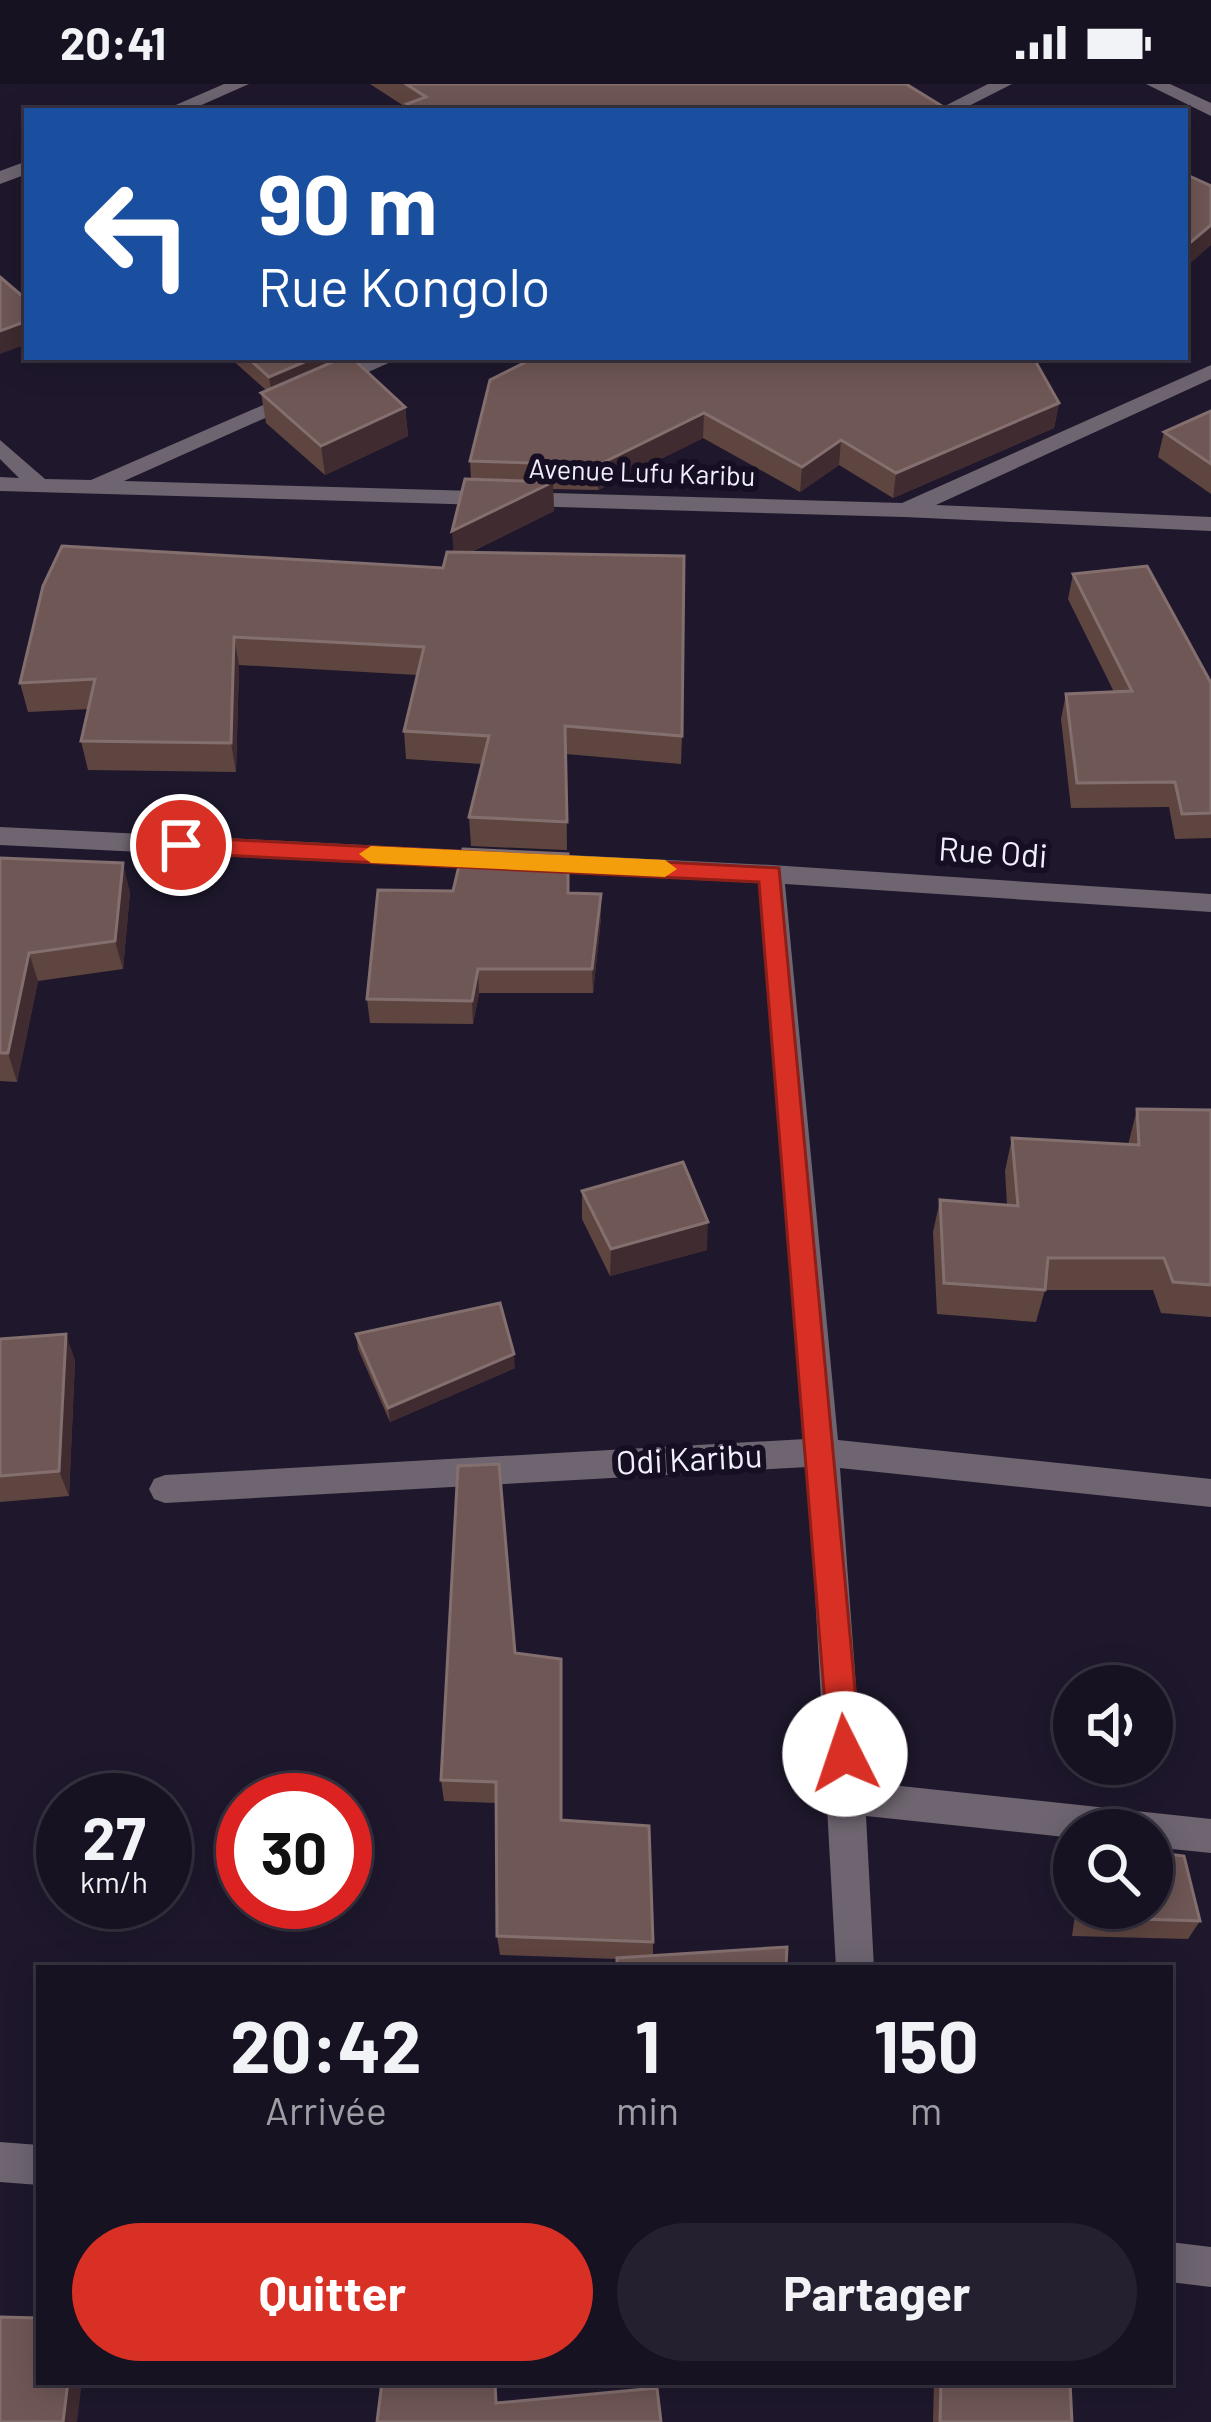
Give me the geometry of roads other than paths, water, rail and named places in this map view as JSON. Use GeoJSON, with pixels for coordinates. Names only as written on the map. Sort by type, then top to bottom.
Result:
{"type":"FeatureCollection","features":[{"type":"Feature","properties":{"kind":"street"},"geometry":{"type":"LineString","coordinates":[[179,108],[240,84]]}},
{"type":"Feature","properties":{"kind":"street"},"geometry":{"type":"LineString","coordinates":[[951,108],[1003,84]]}},
{"type":"Feature","properties":{"kind":"street"},"geometry":{"type":"LineString","coordinates":[[1155,84],[1211,110]]}},
{"type":"Feature","properties":{"kind":"street"},"geometry":{"type":"LineString","coordinates":[[88,488],[385,360]]}},
{"type":"Feature","properties":{"kind":"street"},"geometry":{"type":"LineString","coordinates":[[904,510],[1211,371]]}},
{"type":"Feature","properties":{"kind":"street"},"geometry":{"type":"LineString","coordinates":[[0,447],[39,484]]}},
{"type":"Feature","properties":{"kind":"street","name":"Avenue Lufu Karibu"},"geometry":{"type":"LineString","coordinates":[[0,484],[904,510],[1211,524]]}},
{"type":"Feature","properties":{"kind":"street","name":"Rue Odi"},"geometry":{"type":"LineString","coordinates":[[0,836],[771,874],[1211,903]]}},
{"type":"Feature","properties":{"kind":"street"},"geometry":{"type":"LineString","coordinates":[[771,874],[823,1452],[849,1798],[855,1965]]}},
{"type":"Feature","properties":{"kind":"street","name":"Odi Karibu"},"geometry":{"type":"LineString","coordinates":[[165,1489],[823,1452],[1211,1493]]}},
{"type":"Feature","properties":{"kind":"street"},"geometry":{"type":"LineString","coordinates":[[849,1798],[1211,1836]]}},
{"type":"Feature","properties":{"kind":"street"},"geometry":{"type":"LineString","coordinates":[[0,2162],[36,2164]]}},
{"type":"Feature","properties":{"kind":"street"},"geometry":{"type":"LineString","coordinates":[[1173,2262],[1211,2267]]}}]}
